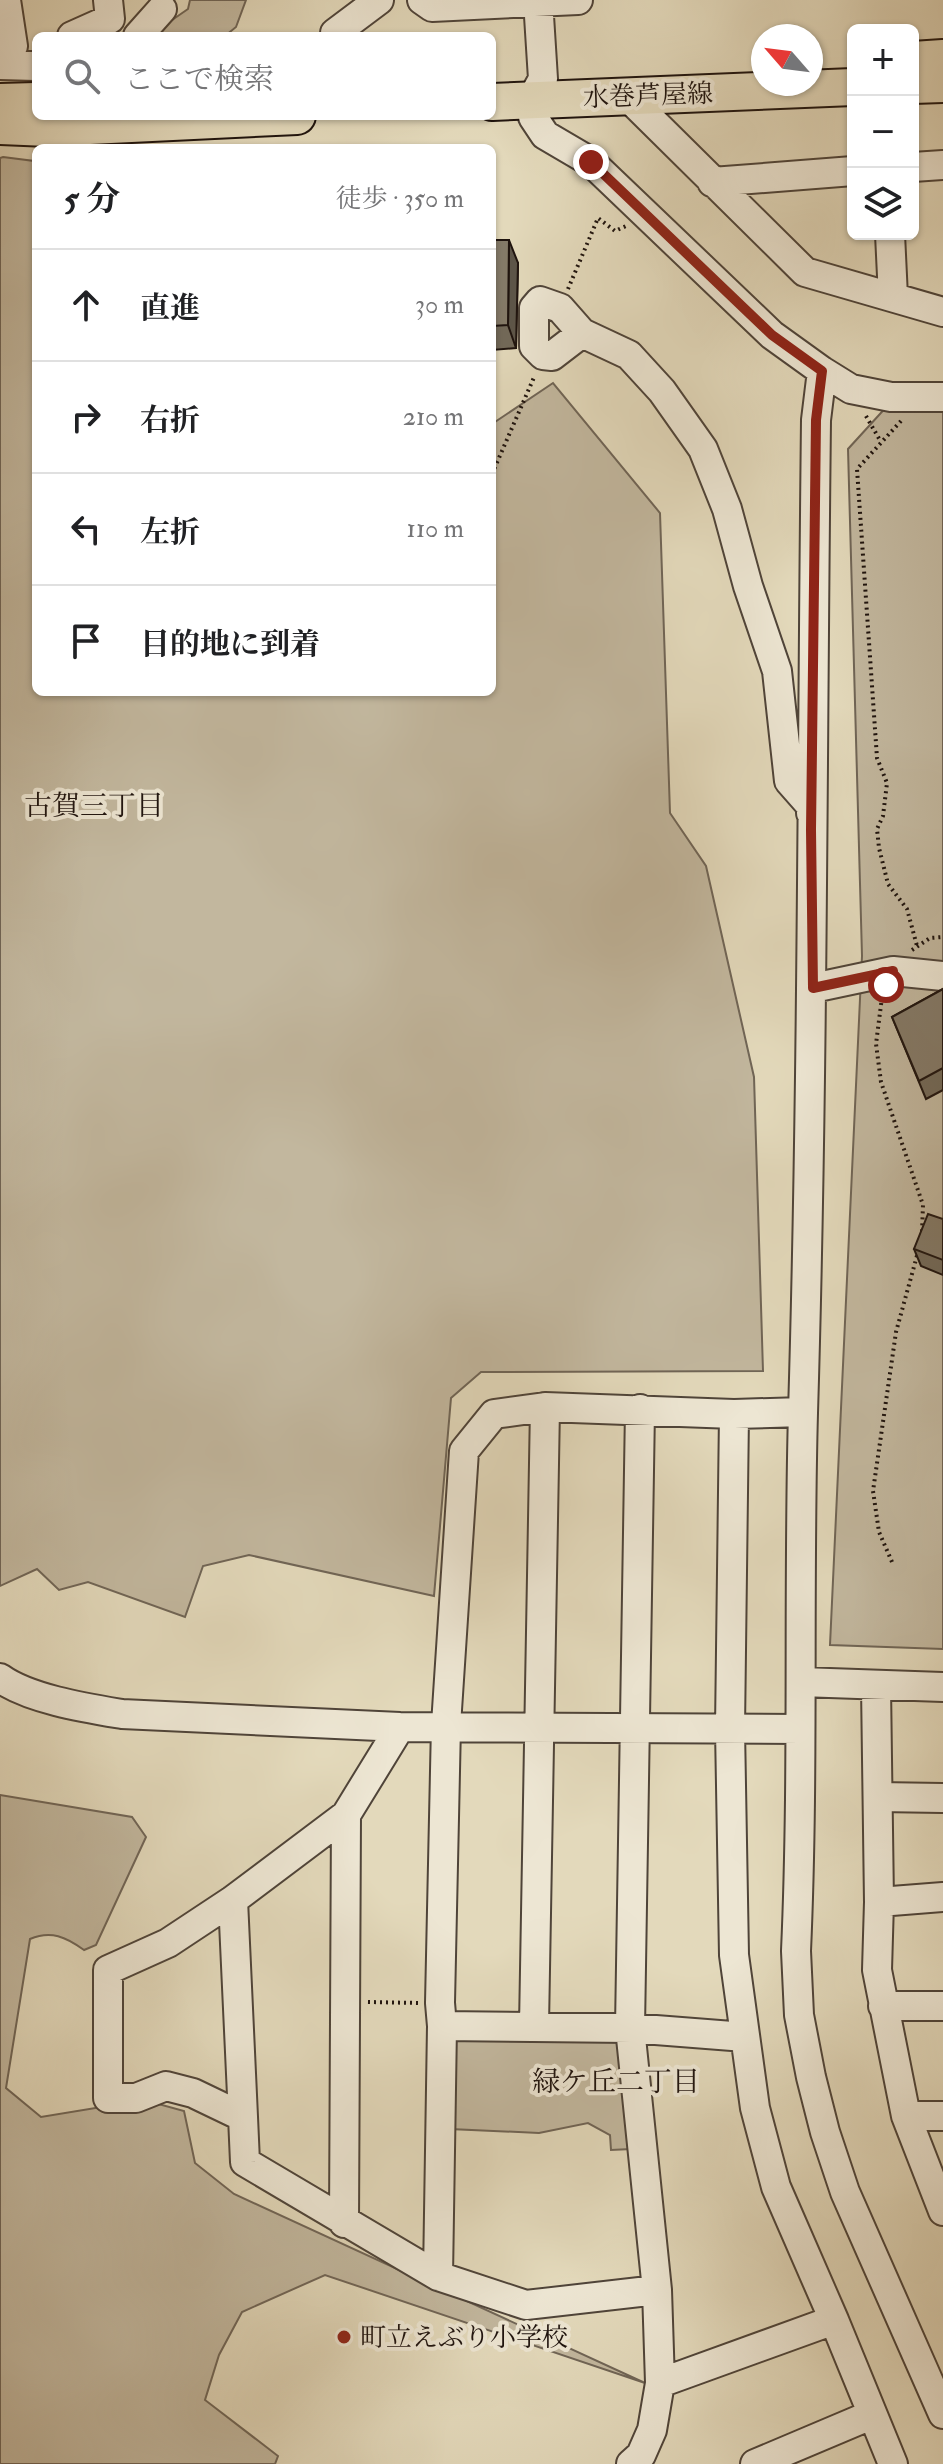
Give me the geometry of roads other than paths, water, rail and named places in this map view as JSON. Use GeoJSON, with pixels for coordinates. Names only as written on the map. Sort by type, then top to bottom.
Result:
{"type":"FeatureCollection","features":[{"type":"Feature","properties":{"kind":"main road"},"geometry":{"type":"LineString","coordinates":[[919,60],[943,58]]}},
{"type":"Feature","properties":{"kind":"main road"},"geometry":{"type":"LineString","coordinates":[[823,64],[847,63]]}},
{"type":"Feature","properties":{"kind":"main road","name":"水巻芦屋線"},"geometry":{"type":"LineString","coordinates":[[496,101],[538,89],[751,69]]}},
{"type":"Feature","properties":{"kind":"main road","name":"水巻芦屋線"},"geometry":{"type":"LineString","coordinates":[[496,82],[538,89],[628,97],[847,87]]}},
{"type":"Feature","properties":{"kind":"main road"},"geometry":{"type":"LineString","coordinates":[[919,85],[943,84]]}},
{"type":"Feature","properties":{"kind":"main road"},"geometry":{"type":"LineString","coordinates":[[0,102],[32,101]]}},
{"type":"Feature","properties":{"kind":"main road"},"geometry":{"type":"LineString","coordinates":[[0,126],[48,128],[214,120]]}},
{"type":"Feature","properties":{"kind":"street"},"geometry":{"type":"LineString","coordinates":[[6,0],[17,55]]}},
{"type":"Feature","properties":{"kind":"street"},"geometry":{"type":"LineString","coordinates":[[81,32],[110,19],[108,0]]}},
{"type":"Feature","properties":{"kind":"street"},"geometry":{"type":"LineString","coordinates":[[336,32],[379,0]]}},
{"type":"Feature","properties":{"kind":"street"},"geometry":{"type":"LineString","coordinates":[[422,0],[432,7],[578,0]]}},
{"type":"Feature","properties":{"kind":"street"},"geometry":{"type":"LineString","coordinates":[[538,1],[538,89],[533,117],[545,135],[591,162],[772,335],[822,371],[851,389],[891,397],[943,397]]}},
{"type":"Feature","properties":{"kind":"street"},"geometry":{"type":"LineString","coordinates":[[142,32],[162,9]]}},
{"type":"Feature","properties":{"kind":"street"},"geometry":{"type":"LineString","coordinates":[[628,97],[805,272],[943,312]]}},
{"type":"Feature","properties":{"kind":"street"},"geometry":{"type":"LineString","coordinates":[[919,167],[943,165]]}},
{"type":"Feature","properties":{"kind":"street"},"geometry":{"type":"LineString","coordinates":[[712,182],[847,171]]}},
{"type":"Feature","properties":{"kind":"street"},"geometry":{"type":"LineString","coordinates":[[890,240],[893,297]]}},
{"type":"Feature","properties":{"kind":"street"},"geometry":{"type":"LineString","coordinates":[[582,333],[552,356],[543,355],[534,346],[534,308],[540,301],[560,308],[582,333],[629,355],[662,391],[703,449],[727,509],[748,586],[777,671],[789,781],[811,806],[813,988],[803,1412],[796,1951],[799,2015],[811,2077],[845,2192],[943,2414]]}},
{"type":"Feature","properties":{"kind":"street"},"geometry":{"type":"LineString","coordinates":[[811,830],[816,420],[822,371]]}},
{"type":"Feature","properties":{"kind":"street"},"geometry":{"type":"LineString","coordinates":[[813,988],[893,972],[943,976]]}},
{"type":"Feature","properties":{"kind":"street"},"geometry":{"type":"LineString","coordinates":[[438,2276],[446,1725],[464,1451],[494,1414],[545,1407],[734,1414],[803,1412]]}},
{"type":"Feature","properties":{"kind":"street"},"geometry":{"type":"LineString","coordinates":[[534,2026],[545,1407]]}},
{"type":"Feature","properties":{"kind":"street"},"geometry":{"type":"LineString","coordinates":[[631,2464],[641,2455],[652,2430],[660,2383],[657,2290],[630,2028],[640,1409]]}},
{"type":"Feature","properties":{"kind":"street"},"geometry":{"type":"LineString","coordinates":[[734,1414],[730,1729],[734,1955],[755,2108],[776,2187],[893,2464]]}},
{"type":"Feature","properties":{"kind":"street"},"geometry":{"type":"LineString","coordinates":[[0,1678],[44,1697],[82,1708],[122,1714],[400,1727],[800,1729]]}},
{"type":"Feature","properties":{"kind":"street"},"geometry":{"type":"LineString","coordinates":[[801,1682],[943,1687]]}},
{"type":"Feature","properties":{"kind":"street"},"geometry":{"type":"LineString","coordinates":[[876,1686],[877,1970],[906,2116],[943,2211]]}},
{"type":"Feature","properties":{"kind":"street"},"geometry":{"type":"LineString","coordinates":[[243,2117],[193,2093],[166,2086],[136,2098],[108,2098],[108,1970],[168,1943],[233,1900],[346,1815],[400,1727]]}},
{"type":"Feature","properties":{"kind":"street"},"geometry":{"type":"LineString","coordinates":[[878,1797],[943,1798]]}},
{"type":"Feature","properties":{"kind":"street"},"geometry":{"type":"LineString","coordinates":[[344,2223],[346,1815]]}},
{"type":"Feature","properties":{"kind":"street"},"geometry":{"type":"LineString","coordinates":[[879,1902],[943,1897]]}},
{"type":"Feature","properties":{"kind":"street"},"geometry":{"type":"LineString","coordinates":[[233,1900],[245,2162],[438,2276],[526,2305],[657,2290]]}},
{"type":"Feature","properties":{"kind":"street"},"geometry":{"type":"LineString","coordinates":[[883,2006],[943,2006]]}},
{"type":"Feature","properties":{"kind":"street"},"geometry":{"type":"LineString","coordinates":[[441,2014],[534,2026],[630,2028],[745,2037]]}},
{"type":"Feature","properties":{"kind":"street"},"geometry":{"type":"LineString","coordinates":[[906,2116],[943,2116]]}},
{"type":"Feature","properties":{"kind":"street"},"geometry":{"type":"LineString","coordinates":[[660,2383],[834,2320]]}},
{"type":"Feature","properties":{"kind":"street"},"geometry":{"type":"LineString","coordinates":[[755,2464],[871,2415]]}},
{"type":"Feature","properties":{"kind":"place","name":"町立えぶり小学校"},"geometry":{"type":"Point","coordinates":[344,2337]}},
{"type":"Feature","properties":{"kind":"district","name":"古賀三丁目"},"geometry":{"type":"Point","coordinates":[94,805]}},
{"type":"Feature","properties":{"kind":"district","name":"緑ケ丘二丁目"},"geometry":{"type":"Point","coordinates":[616,2081]}}]}
